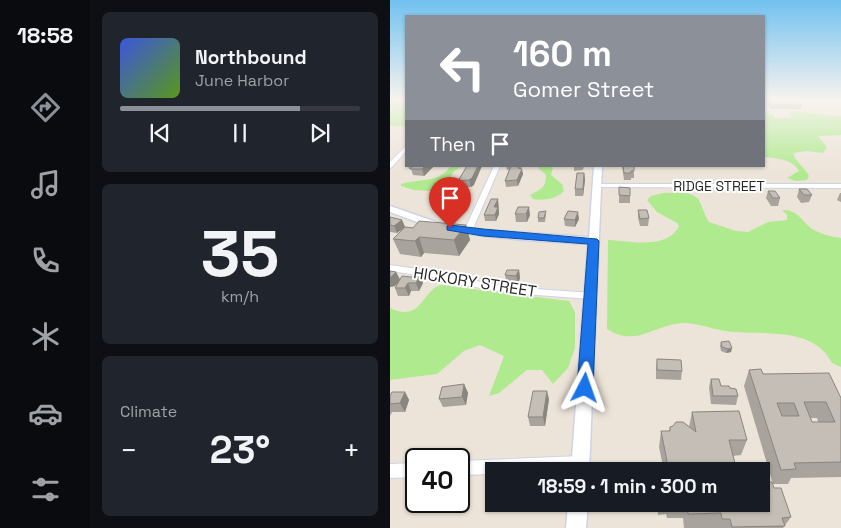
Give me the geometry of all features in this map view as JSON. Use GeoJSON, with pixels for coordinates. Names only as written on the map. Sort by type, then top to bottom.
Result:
{"type":"FeatureCollection","features":[{"type":"Feature","properties":{"kind":"street"},"geometry":{"type":"LineString","coordinates":[[390,166],[405,149]]}},
{"type":"Feature","properties":{"kind":"street"},"geometry":{"type":"LineString","coordinates":[[468,231],[497,167]]}},
{"type":"Feature","properties":{"kind":"street"},"geometry":{"type":"LineString","coordinates":[[580,462],[598,167]]}},
{"type":"Feature","properties":{"kind":"street","name":"RIDGE STREET"},"geometry":{"type":"LineString","coordinates":[[597,186],[841,186]]}},
{"type":"Feature","properties":{"kind":"street"},"geometry":{"type":"LineString","coordinates":[[390,209],[433,225],[468,231],[594,241]]}},
{"type":"Feature","properties":{"kind":"street","name":"HICKORY STREET"},"geometry":{"type":"LineString","coordinates":[[390,268],[438,275],[464,282],[510,290],[591,296]]}},
{"type":"Feature","properties":{"kind":"street"},"geometry":{"type":"LineString","coordinates":[[470,468],[485,468]]}},
{"type":"Feature","properties":{"kind":"street"},"geometry":{"type":"LineString","coordinates":[[390,471],[405,470]]}},
{"type":"Feature","properties":{"kind":"street"},"geometry":{"type":"LineString","coordinates":[[576,528],[577,512]]}},
{"type":"Feature","properties":{"kind":"green space"},"geometry":{"type":"Polygon","coordinates":[[[390,125],[405,125],[405,126],[390,125]]]}},
{"type":"Feature","properties":{"kind":"green space"},"geometry":{"type":"Polygon","coordinates":[[[765,125],[841,125],[841,135],[818,136],[827,147],[823,153],[806,151],[793,153],[809,176],[807,180],[796,181],[787,178],[799,171],[793,164],[765,157],[765,125]]]}},
{"type":"Feature","properties":{"kind":"green space"},"geometry":{"type":"Polygon","coordinates":[[[449,167],[460,167],[453,172],[450,179],[437,182],[430,191],[414,190],[401,186],[401,184],[407,182],[435,178],[449,167]]]}},
{"type":"Feature","properties":{"kind":"green space"},"geometry":{"type":"Polygon","coordinates":[[[538,168],[553,168],[551,175],[562,184],[564,191],[561,194],[550,199],[533,199],[530,195],[540,189],[545,183],[546,175],[538,168]]]}},
{"type":"Feature","properties":{"kind":"green space"},"geometry":{"type":"Polygon","coordinates":[[[663,193],[682,193],[696,197],[709,222],[736,231],[748,232],[768,222],[787,220],[787,215],[782,210],[788,210],[796,214],[814,230],[841,238],[841,367],[832,363],[823,351],[812,343],[799,337],[770,333],[725,331],[684,323],[673,324],[637,336],[618,334],[607,329],[608,240],[648,242],[657,241],[673,234],[679,226],[677,223],[657,212],[647,200],[651,196],[663,193]]]}},
{"type":"Feature","properties":{"kind":"green space"},"geometry":{"type":"Polygon","coordinates":[[[441,285],[569,301],[575,312],[575,348],[568,368],[553,384],[542,370],[527,370],[499,393],[489,396],[504,356],[480,345],[464,351],[437,374],[390,380],[390,308],[401,312],[409,312],[415,309],[434,288],[441,285]]]}},
{"type":"Feature","properties":{"kind":"building"},"geometry":{"type":"Polygon","coordinates":[[[412,167],[424,167],[422,169],[410,169],[412,167]]]}},
{"type":"Feature","properties":{"kind":"building"},"geometry":{"type":"Polygon","coordinates":[[[466,167],[478,167],[472,178],[458,181],[466,167]]]}},
{"type":"Feature","properties":{"kind":"building"},"geometry":{"type":"Polygon","coordinates":[[[511,167],[522,169],[517,180],[505,181],[511,167]]]}},
{"type":"Feature","properties":{"kind":"building"},"geometry":{"type":"Polygon","coordinates":[[[623,167],[634,167],[634,171],[631,171],[631,173],[624,173],[623,167]]]}},
{"type":"Feature","properties":{"kind":"building"},"geometry":{"type":"Polygon","coordinates":[[[577,173],[584,173],[583,189],[575,189],[577,173]]]}},
{"type":"Feature","properties":{"kind":"building"},"geometry":{"type":"Polygon","coordinates":[[[619,187],[630,188],[630,196],[619,195],[619,187]]]}},
{"type":"Feature","properties":{"kind":"building"},"geometry":{"type":"Polygon","coordinates":[[[799,189],[807,189],[812,195],[804,195],[799,189]]]}},
{"type":"Feature","properties":{"kind":"building"},"geometry":{"type":"Polygon","coordinates":[[[768,191],[775,191],[780,198],[773,198],[768,191]]]}},
{"type":"Feature","properties":{"kind":"building"},"geometry":{"type":"Polygon","coordinates":[[[491,199],[498,199],[494,207],[498,207],[495,215],[484,215],[491,199]]]}},
{"type":"Feature","properties":{"kind":"building"},"geometry":{"type":"Polygon","coordinates":[[[451,203],[458,205],[452,209],[445,208],[451,203]]]}},
{"type":"Feature","properties":{"kind":"building"},"geometry":{"type":"Polygon","coordinates":[[[518,207],[529,207],[526,214],[515,214],[518,207]]]}},
{"type":"Feature","properties":{"kind":"building"},"geometry":{"type":"Polygon","coordinates":[[[638,210],[647,210],[649,218],[640,219],[638,210]]]}},
{"type":"Feature","properties":{"kind":"building"},"geometry":{"type":"Polygon","coordinates":[[[546,211],[544,218],[538,218],[539,212],[546,211]]]}},
{"type":"Feature","properties":{"kind":"building"},"geometry":{"type":"Polygon","coordinates":[[[568,211],[578,212],[575,220],[564,219],[568,211]]]}},
{"type":"Feature","properties":{"kind":"building"},"geometry":{"type":"Polygon","coordinates":[[[390,217],[402,220],[394,226],[390,225],[390,217]]]}},
{"type":"Feature","properties":{"kind":"building"},"geometry":{"type":"Polygon","coordinates":[[[419,221],[466,225],[454,240],[419,237],[415,241],[393,239],[405,227],[413,228],[419,221]]]}},
{"type":"Feature","properties":{"kind":"building"},"geometry":{"type":"Polygon","coordinates":[[[507,270],[519,270],[516,276],[505,275],[507,270]]]}},
{"type":"Feature","properties":{"kind":"building"},"geometry":{"type":"Polygon","coordinates":[[[390,271],[396,272],[390,278],[390,271]]]}},
{"type":"Feature","properties":{"kind":"building"},"geometry":{"type":"Polygon","coordinates":[[[420,275],[416,283],[408,283],[405,288],[395,288],[402,276],[420,275]]]}},
{"type":"Feature","properties":{"kind":"building"},"geometry":{"type":"Polygon","coordinates":[[[729,341],[732,348],[722,347],[721,342],[729,341]]]}},
{"type":"Feature","properties":{"kind":"building"},"geometry":{"type":"Polygon","coordinates":[[[657,359],[681,360],[682,371],[657,370],[657,359]]]}},
{"type":"Feature","properties":{"kind":"building"},"geometry":{"type":"Polygon","coordinates":[[[761,369],[763,374],[829,373],[841,398],[841,462],[794,463],[796,469],[781,470],[749,370],[761,369]],[[804,402],[812,422],[835,422],[826,402],[804,402]],[[777,403],[782,416],[799,416],[794,403],[777,403]]]}},
{"type":"Feature","properties":{"kind":"building"},"geometry":{"type":"Polygon","coordinates":[[[711,379],[719,379],[721,386],[729,386],[736,389],[738,396],[713,396],[711,379]]]}},
{"type":"Feature","properties":{"kind":"building"},"geometry":{"type":"Polygon","coordinates":[[[464,384],[462,397],[439,399],[442,387],[464,384]]]}},
{"type":"Feature","properties":{"kind":"building"},"geometry":{"type":"Polygon","coordinates":[[[533,391],[547,391],[543,417],[528,417],[533,391]]]}},
{"type":"Feature","properties":{"kind":"building"},"geometry":{"type":"Polygon","coordinates":[[[392,392],[405,392],[400,403],[390,404],[392,392]]]}},
{"type":"Feature","properties":{"kind":"building"},"geometry":{"type":"Polygon","coordinates":[[[739,411],[747,440],[729,440],[735,462],[667,462],[661,431],[670,431],[670,427],[676,422],[683,422],[696,432],[692,412],[739,411]]]}},
{"type":"Feature","properties":{"kind":"building"},"geometry":{"type":"Polygon","coordinates":[[[770,482],[772,482],[774,488],[781,488],[791,517],[782,518],[785,526],[732,527],[730,519],[722,519],[721,513],[688,514],[688,512],[770,512],[770,482]]]}},
{"type":"Feature","properties":{"kind":"route"},"geometry":{"type":"LineString","coordinates":[[450,228],[542,238],[594,241],[585,388]]}}]}
